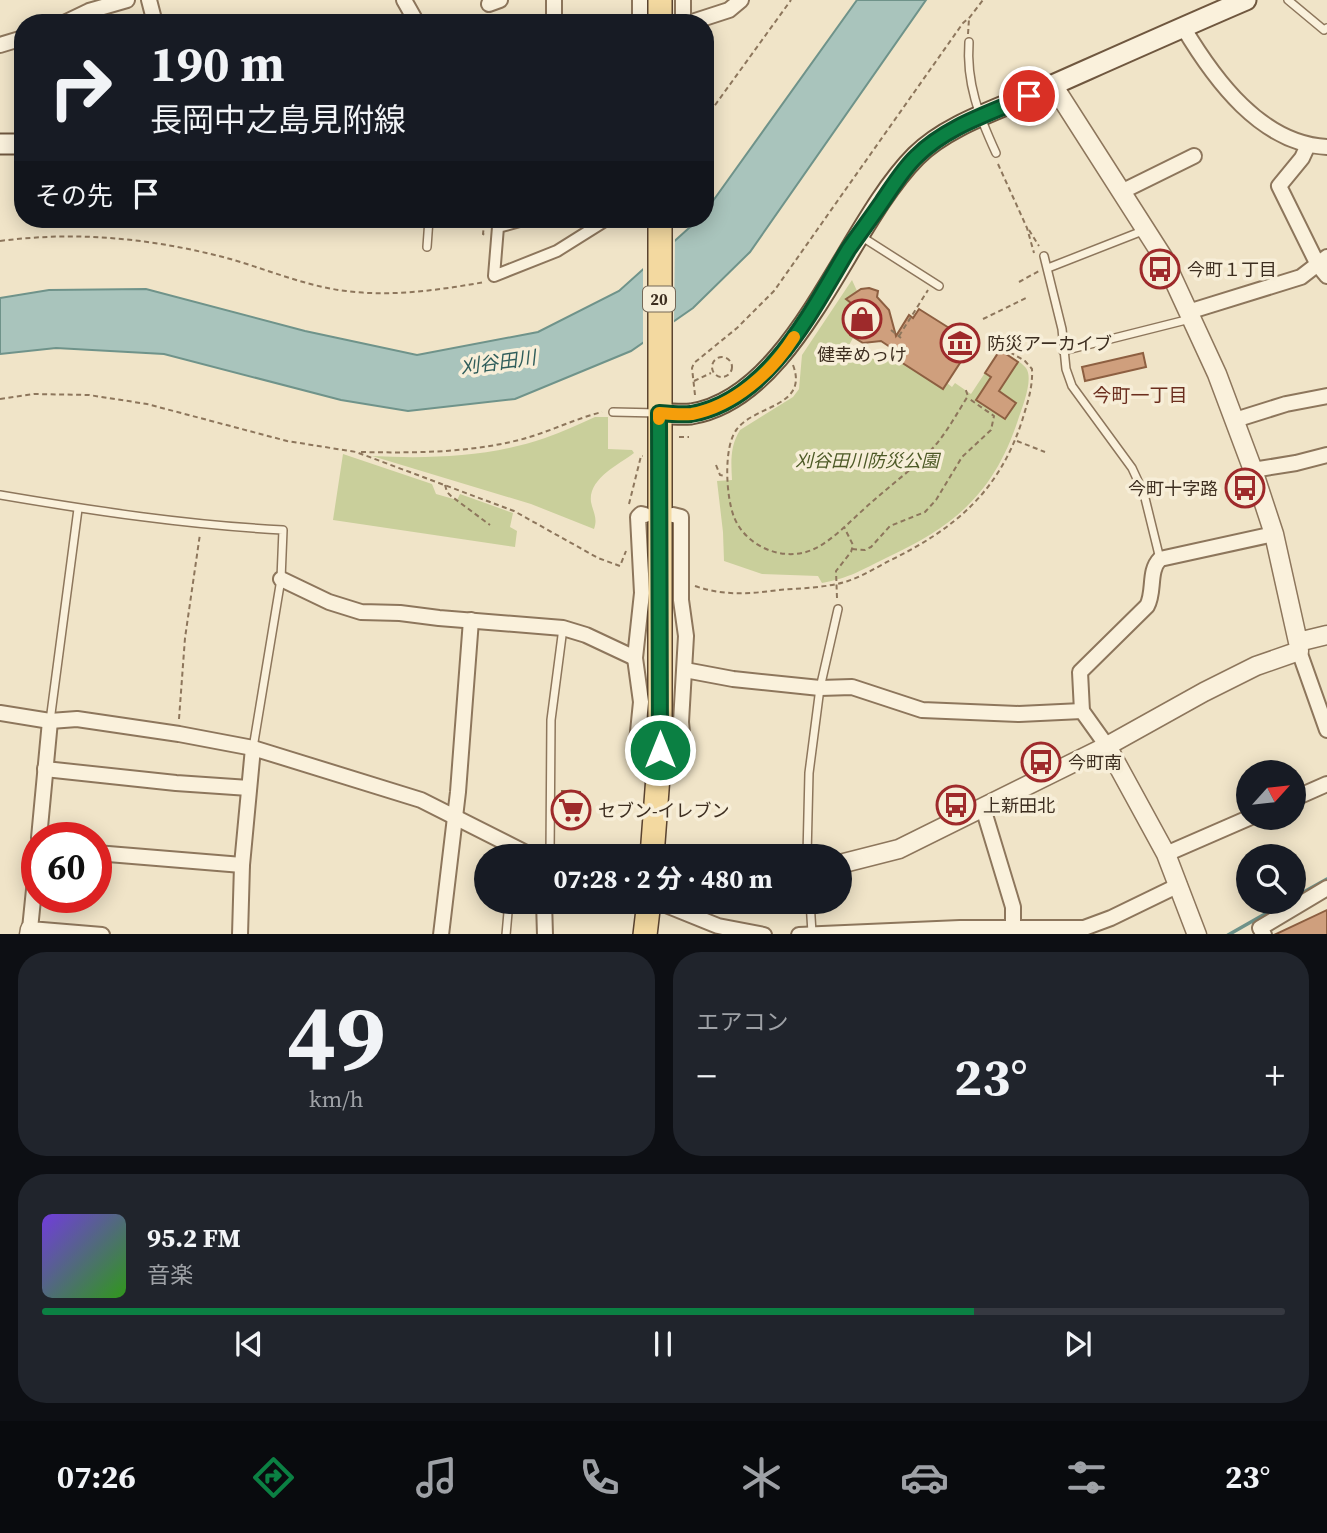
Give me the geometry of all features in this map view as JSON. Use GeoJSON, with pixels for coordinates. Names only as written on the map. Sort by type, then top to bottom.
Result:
{"type":"FeatureCollection","features":[{"type":"Feature","properties":{"kind":"main road"},"geometry":{"type":"LineString","coordinates":[[659,413],[693,414],[719,404],[751,386],[787,349],[900,174],[932,142],[1246,0]]}},
{"type":"Feature","properties":{"kind":"main road","name":"20"},"geometry":{"type":"LineString","coordinates":[[653,844],[660,750],[660,228]]}},
{"type":"Feature","properties":{"kind":"main road"},"geometry":{"type":"LineString","coordinates":[[645,934],[647,914]]}},
{"type":"Feature","properties":{"kind":"street"},"geometry":{"type":"LineString","coordinates":[[83,14],[127,0]]}},
{"type":"Feature","properties":{"kind":"street"},"geometry":{"type":"LineString","coordinates":[[714,15],[729,10],[741,0]]}},
{"type":"Feature","properties":{"kind":"street"},"geometry":{"type":"LineString","coordinates":[[1183,27],[1200,55],[1228,90],[1256,118],[1281,134],[1308,145],[1327,147]]}},
{"type":"Feature","properties":{"kind":"street"},"geometry":{"type":"LineString","coordinates":[[1053,85],[1163,257],[1235,420],[1274,534],[1299,647],[1327,730]]}},
{"type":"Feature","properties":{"kind":"street"},"geometry":{"type":"LineString","coordinates":[[1189,315],[1301,277],[1324,266],[1279,186],[1302,158],[1308,145]]}},
{"type":"Feature","properties":{"kind":"street"},"geometry":{"type":"LineString","coordinates":[[1121,192],[1194,156]]}},
{"type":"Feature","properties":{"kind":"street"},"geometry":{"type":"LineString","coordinates":[[498,228],[494,276],[556,251],[593,228]]}},
{"type":"Feature","properties":{"kind":"street"},"geometry":{"type":"LineString","coordinates":[[1235,420],[1301,400],[1327,396]]}},
{"type":"Feature","properties":{"kind":"street"},"geometry":{"type":"LineString","coordinates":[[1254,470],[1327,455]]}},
{"type":"Feature","properties":{"kind":"street"},"geometry":{"type":"LineString","coordinates":[[645,515],[638,517],[642,593],[635,658],[640,702],[637,742],[640,748],[660,750],[680,747],[682,744],[686,636],[681,600],[681,517],[673,515]]}},
{"type":"Feature","properties":{"kind":"street"},"geometry":{"type":"LineString","coordinates":[[1197,934],[1166,855],[1107,746],[1082,710],[1080,672],[1147,606],[1151,600],[1155,564],[1160,559],[1274,534]]}},
{"type":"Feature","properties":{"kind":"street"},"geometry":{"type":"LineString","coordinates":[[281,579],[329,602],[361,612],[563,628],[586,635],[635,658]]}},
{"type":"Feature","properties":{"kind":"street"},"geometry":{"type":"LineString","coordinates":[[441,934],[455,816],[471,620]]}},
{"type":"Feature","properties":{"kind":"street"},"geometry":{"type":"LineString","coordinates":[[852,861],[899,849],[1107,746],[1256,666],[1327,635]]}},
{"type":"Feature","properties":{"kind":"street"},"geometry":{"type":"LineString","coordinates":[[685,670],[733,680],[820,688],[852,687],[922,710],[1007,714],[1082,710]]}},
{"type":"Feature","properties":{"kind":"street"},"geometry":{"type":"LineString","coordinates":[[0,713],[50,721],[77,719],[253,748],[400,793],[455,816],[509,844]]}},
{"type":"Feature","properties":{"kind":"street"},"geometry":{"type":"LineString","coordinates":[[40,822],[50,721]]}},
{"type":"Feature","properties":{"kind":"street"},"geometry":{"type":"LineString","coordinates":[[240,934],[242,865],[253,748]]}},
{"type":"Feature","properties":{"kind":"street"},"geometry":{"type":"LineString","coordinates":[[45,769],[249,788]]}},
{"type":"Feature","properties":{"kind":"street"},"geometry":{"type":"LineString","coordinates":[[1306,793],[1327,784]]}},
{"type":"Feature","properties":{"kind":"street"},"geometry":{"type":"LineString","coordinates":[[983,808],[1013,907],[1013,928]]}},
{"type":"Feature","properties":{"kind":"street"},"geometry":{"type":"LineString","coordinates":[[1166,855],[1236,824]]}},
{"type":"Feature","properties":{"kind":"street"},"geometry":{"type":"LineString","coordinates":[[112,854],[242,865]]}},
{"type":"Feature","properties":{"kind":"street"},"geometry":{"type":"LineString","coordinates":[[806,934],[960,928],[1085,931],[1179,885]]}},
{"type":"Feature","properties":{"kind":"street"},"geometry":{"type":"LineString","coordinates":[[1264,934],[1260,928],[1327,888]]}},
{"type":"Feature","properties":{"kind":"street"},"geometry":{"type":"LineString","coordinates":[[32,913],[30,932],[102,934]]}},
{"type":"Feature","properties":{"kind":"street"},"geometry":{"type":"LineString","coordinates":[[544,914],[545,934]]}},
{"type":"Feature","properties":{"kind":"street"},"geometry":{"type":"LineString","coordinates":[[688,914],[718,926],[764,934]]}},
{"type":"Feature","properties":{"kind":"lane"},"geometry":{"type":"LineString","coordinates":[[1288,0],[1324,30],[1327,28]]}},
{"type":"Feature","properties":{"kind":"lane"},"geometry":{"type":"LineString","coordinates":[[968,42],[971,87],[980,118],[996,153]]}},
{"type":"Feature","properties":{"kind":"lane"},"geometry":{"type":"LineString","coordinates":[[427,247],[428,228]]}},
{"type":"Feature","properties":{"kind":"lane"},"geometry":{"type":"LineString","coordinates":[[1048,268],[1146,230]]}},
{"type":"Feature","properties":{"kind":"lane"},"geometry":{"type":"LineString","coordinates":[[859,235],[939,286]]}},
{"type":"Feature","properties":{"kind":"lane"},"geometry":{"type":"LineString","coordinates":[[1040,258],[1048,268],[1062,329],[1066,369],[1072,386],[1132,468],[1144,494],[1160,559]]}},
{"type":"Feature","properties":{"kind":"lane"},"geometry":{"type":"LineString","coordinates":[[1063,351],[1189,315]]}},
{"type":"Feature","properties":{"kind":"lane"},"geometry":{"type":"LineString","coordinates":[[614,411],[659,413]]}},
{"type":"Feature","properties":{"kind":"lane"},"geometry":{"type":"LineString","coordinates":[[0,495],[78,509],[201,524],[283,530],[281,579],[253,748]]}},
{"type":"Feature","properties":{"kind":"lane"},"geometry":{"type":"LineString","coordinates":[[50,721],[78,509]]}},
{"type":"Feature","properties":{"kind":"lane"},"geometry":{"type":"LineString","coordinates":[[807,844],[808,773],[820,688],[838,609]]}},
{"type":"Feature","properties":{"kind":"lane"},"geometry":{"type":"LineString","coordinates":[[550,844],[551,720],[563,628]]}},
{"type":"Feature","properties":{"kind":"lane"},"geometry":{"type":"LineString","coordinates":[[506,934],[508,914]]}},
{"type":"Feature","properties":{"kind":"lane"},"geometry":{"type":"LineString","coordinates":[[806,934],[808,914]]}},
{"type":"Feature","properties":{"kind":"path"},"geometry":{"type":"LineString","coordinates":[[714,107],[791,0]]}},
{"type":"Feature","properties":{"kind":"path"},"geometry":{"type":"LineString","coordinates":[[696,399],[692,368],[694,363],[737,328],[774,291],[963,23],[983,0]]}},
{"type":"Feature","properties":{"kind":"path"},"geometry":{"type":"LineString","coordinates":[[968,42],[970,17]]}},
{"type":"Feature","properties":{"kind":"path"},"geometry":{"type":"LineString","coordinates":[[996,153],[996,159],[1040,258]]}},
{"type":"Feature","properties":{"kind":"path"},"geometry":{"type":"LineString","coordinates":[[484,228],[483,234],[497,237]]}},
{"type":"Feature","properties":{"kind":"path"},"geometry":{"type":"LineString","coordinates":[[1027,228],[1040,258]]}},
{"type":"Feature","properties":{"kind":"path"},"geometry":{"type":"LineString","coordinates":[[0,241],[55,236],[125,238],[224,257],[312,284],[347,291],[388,293],[443,290],[484,282]]}},
{"type":"Feature","properties":{"kind":"path"},"geometry":{"type":"LineString","coordinates":[[1019,282],[1039,271]]}},
{"type":"Feature","properties":{"kind":"path"},"geometry":{"type":"LineString","coordinates":[[891,330],[900,337],[929,289]]}},
{"type":"Feature","properties":{"kind":"path"},"geometry":{"type":"LineString","coordinates":[[983,319],[1026,298]]}},
{"type":"Feature","properties":{"kind":"path"},"geometry":{"type":"LineString","coordinates":[[694,585],[738,595],[836,584],[850,580],[926,542],[959,518],[983,495],[1000,471],[1015,440],[1031,394],[1032,369],[1025,361],[992,342]]}},
{"type":"Feature","properties":{"kind":"path"},"geometry":{"type":"LineString","coordinates":[[713,372],[714,362],[718,358],[724,358],[729,361],[731,367],[727,375]]}},
{"type":"Feature","properties":{"kind":"path"},"geometry":{"type":"LineString","coordinates":[[793,365],[798,377],[794,390],[787,398],[738,426],[734,432],[729,447],[727,476],[730,502],[738,525],[751,540],[766,549],[789,554],[816,548],[844,527],[933,448],[967,397]]}},
{"type":"Feature","properties":{"kind":"path"},"geometry":{"type":"LineString","coordinates":[[693,381],[713,372]]}},
{"type":"Feature","properties":{"kind":"path"},"geometry":{"type":"LineString","coordinates":[[713,372],[718,376],[727,375]]}},
{"type":"Feature","properties":{"kind":"path"},"geometry":{"type":"LineString","coordinates":[[727,375],[732,382]]}},
{"type":"Feature","properties":{"kind":"path"},"geometry":{"type":"LineString","coordinates":[[852,549],[865,550],[871,547],[890,526],[925,512],[936,500],[962,457],[991,430],[995,416],[967,397],[965,388]]}},
{"type":"Feature","properties":{"kind":"path"},"geometry":{"type":"LineString","coordinates":[[0,399],[34,394],[89,395],[146,404],[287,442],[356,452],[454,452],[488,447],[614,411]]}},
{"type":"Feature","properties":{"kind":"path"},"geometry":{"type":"LineString","coordinates":[[678,437],[689,437]]}},
{"type":"Feature","properties":{"kind":"path"},"geometry":{"type":"LineString","coordinates":[[1015,440],[1045,452]]}},
{"type":"Feature","properties":{"kind":"path"},"geometry":{"type":"LineString","coordinates":[[356,452],[514,511],[598,558],[620,566],[628,545]]}},
{"type":"Feature","properties":{"kind":"path"},"geometry":{"type":"LineString","coordinates":[[629,504],[640,459]]}},
{"type":"Feature","properties":{"kind":"path"},"geometry":{"type":"LineString","coordinates":[[716,465],[720,475],[727,476]]}},
{"type":"Feature","properties":{"kind":"path"},"geometry":{"type":"LineString","coordinates":[[445,485],[451,496],[490,525]]}},
{"type":"Feature","properties":{"kind":"path"},"geometry":{"type":"LineString","coordinates":[[179,734],[185,638],[201,524]]}},
{"type":"Feature","properties":{"kind":"path"},"geometry":{"type":"LineString","coordinates":[[838,609],[836,571],[852,549],[851,539],[844,527]]}},
{"type":"Feature","properties":{"kind":"green space","name":"刈谷田川防災公園"},"geometry":{"type":"Polygon","coordinates":[[[852,280],[857,291],[847,298],[852,304],[846,326],[853,338],[848,347],[860,352],[891,356],[943,389],[947,383],[952,387],[955,383],[971,394],[1000,350],[1024,365],[1028,373],[1028,386],[1008,446],[984,487],[952,520],[910,546],[855,573],[822,583],[818,576],[762,574],[724,561],[717,481],[732,480],[734,442],[740,430],[793,397],[799,389],[802,355],[852,280]]]}},
{"type":"Feature","properties":{"kind":"green space"},"geometry":{"type":"Polygon","coordinates":[[[595,417],[608,417],[608,449],[632,450],[634,453],[605,473],[594,486],[591,502],[595,518],[594,529],[531,504],[372,456],[438,457],[481,453],[545,438],[595,417]]]}},
{"type":"Feature","properties":{"kind":"green space"},"geometry":{"type":"Polygon","coordinates":[[[343,454],[432,484],[436,494],[457,500],[460,494],[513,513],[510,527],[517,531],[515,547],[333,520],[343,454]]]}},
{"type":"Feature","properties":{"kind":"water","name":"刈谷田川"},"geometry":{"type":"Polygon","coordinates":[[[857,0],[926,0],[750,252],[693,308],[631,351],[515,399],[408,411],[341,400],[164,354],[56,348],[0,354],[0,298],[49,290],[146,289],[305,331],[417,355],[538,332],[619,291],[689,228],[714,228],[714,199],[857,0]]]}},
{"type":"Feature","properties":{"kind":"pier"},"geometry":{"type":"Polygon","coordinates":[[[675,236],[674,326],[643,347],[643,265],[675,236]]]}},
{"type":"Feature","properties":{"kind":"building"},"geometry":{"type":"Polygon","coordinates":[[[861,289],[878,291],[877,297],[889,310],[896,336],[909,315],[913,318],[919,309],[973,343],[943,389],[890,355],[893,349],[881,341],[863,343],[850,335],[845,320],[851,303],[846,299],[861,289]]]}},
{"type":"Feature","properties":{"kind":"building"},"geometry":{"type":"Polygon","coordinates":[[[1000,350],[1018,362],[999,391],[1016,403],[1005,419],[976,400],[991,377],[985,373],[1000,350]]]}},
{"type":"Feature","properties":{"kind":"building"},"geometry":{"type":"Polygon","coordinates":[[[1143,353],[1146,367],[1085,381],[1082,367],[1143,353]]]}},
{"type":"Feature","properties":{"kind":"building"},"geometry":{"type":"Polygon","coordinates":[[[562,791],[580,792],[578,827],[560,826],[562,791]]]}},
{"type":"Feature","properties":{"kind":"building"},"geometry":{"type":"Polygon","coordinates":[[[1327,910],[1327,934],[1276,934],[1327,910]]]}},
{"type":"Feature","properties":{"kind":"waterway"},"geometry":{"type":"LineString","coordinates":[[1306,891],[1327,879]]}},
{"type":"Feature","properties":{"kind":"waterway"},"geometry":{"type":"LineString","coordinates":[[1230,934],[1265,914]]}},
{"type":"Feature","properties":{"kind":"slow traffic"},"geometry":{"type":"LineString","coordinates":[[659,419],[659,413],[693,414],[735,396],[751,386],[787,349],[794,337]]}},
{"type":"Feature","properties":{"kind":"place","name":"今町１丁目"},"geometry":{"type":"Point","coordinates":[1160,269]}},
{"type":"Feature","properties":{"kind":"place","name":"健幸めっけ"},"geometry":{"type":"Point","coordinates":[862,319]}},
{"type":"Feature","properties":{"kind":"place","name":"防災アーカイブ"},"geometry":{"type":"Point","coordinates":[960,343]}},
{"type":"Feature","properties":{"kind":"place","name":"今町十字路"},"geometry":{"type":"Point","coordinates":[1245,488]}},
{"type":"Feature","properties":{"kind":"place","name":"今町南"},"geometry":{"type":"Point","coordinates":[1041,762]}},
{"type":"Feature","properties":{"kind":"place","name":"上新田北"},"geometry":{"type":"Point","coordinates":[956,805]}},
{"type":"Feature","properties":{"kind":"place","name":"セブン-イレブン"},"geometry":{"type":"Point","coordinates":[571,810]}},
{"type":"Feature","properties":{"kind":"district","name":"今町一丁目"},"geometry":{"type":"Point","coordinates":[1140,395]}},
{"type":"Feature","properties":{"kind":"route"},"geometry":{"type":"LineString","coordinates":[[660,750],[659,413],[693,414],[719,404],[751,386],[787,349],[859,235],[900,174],[916,156],[948,133],[1029,96]]}}]}
